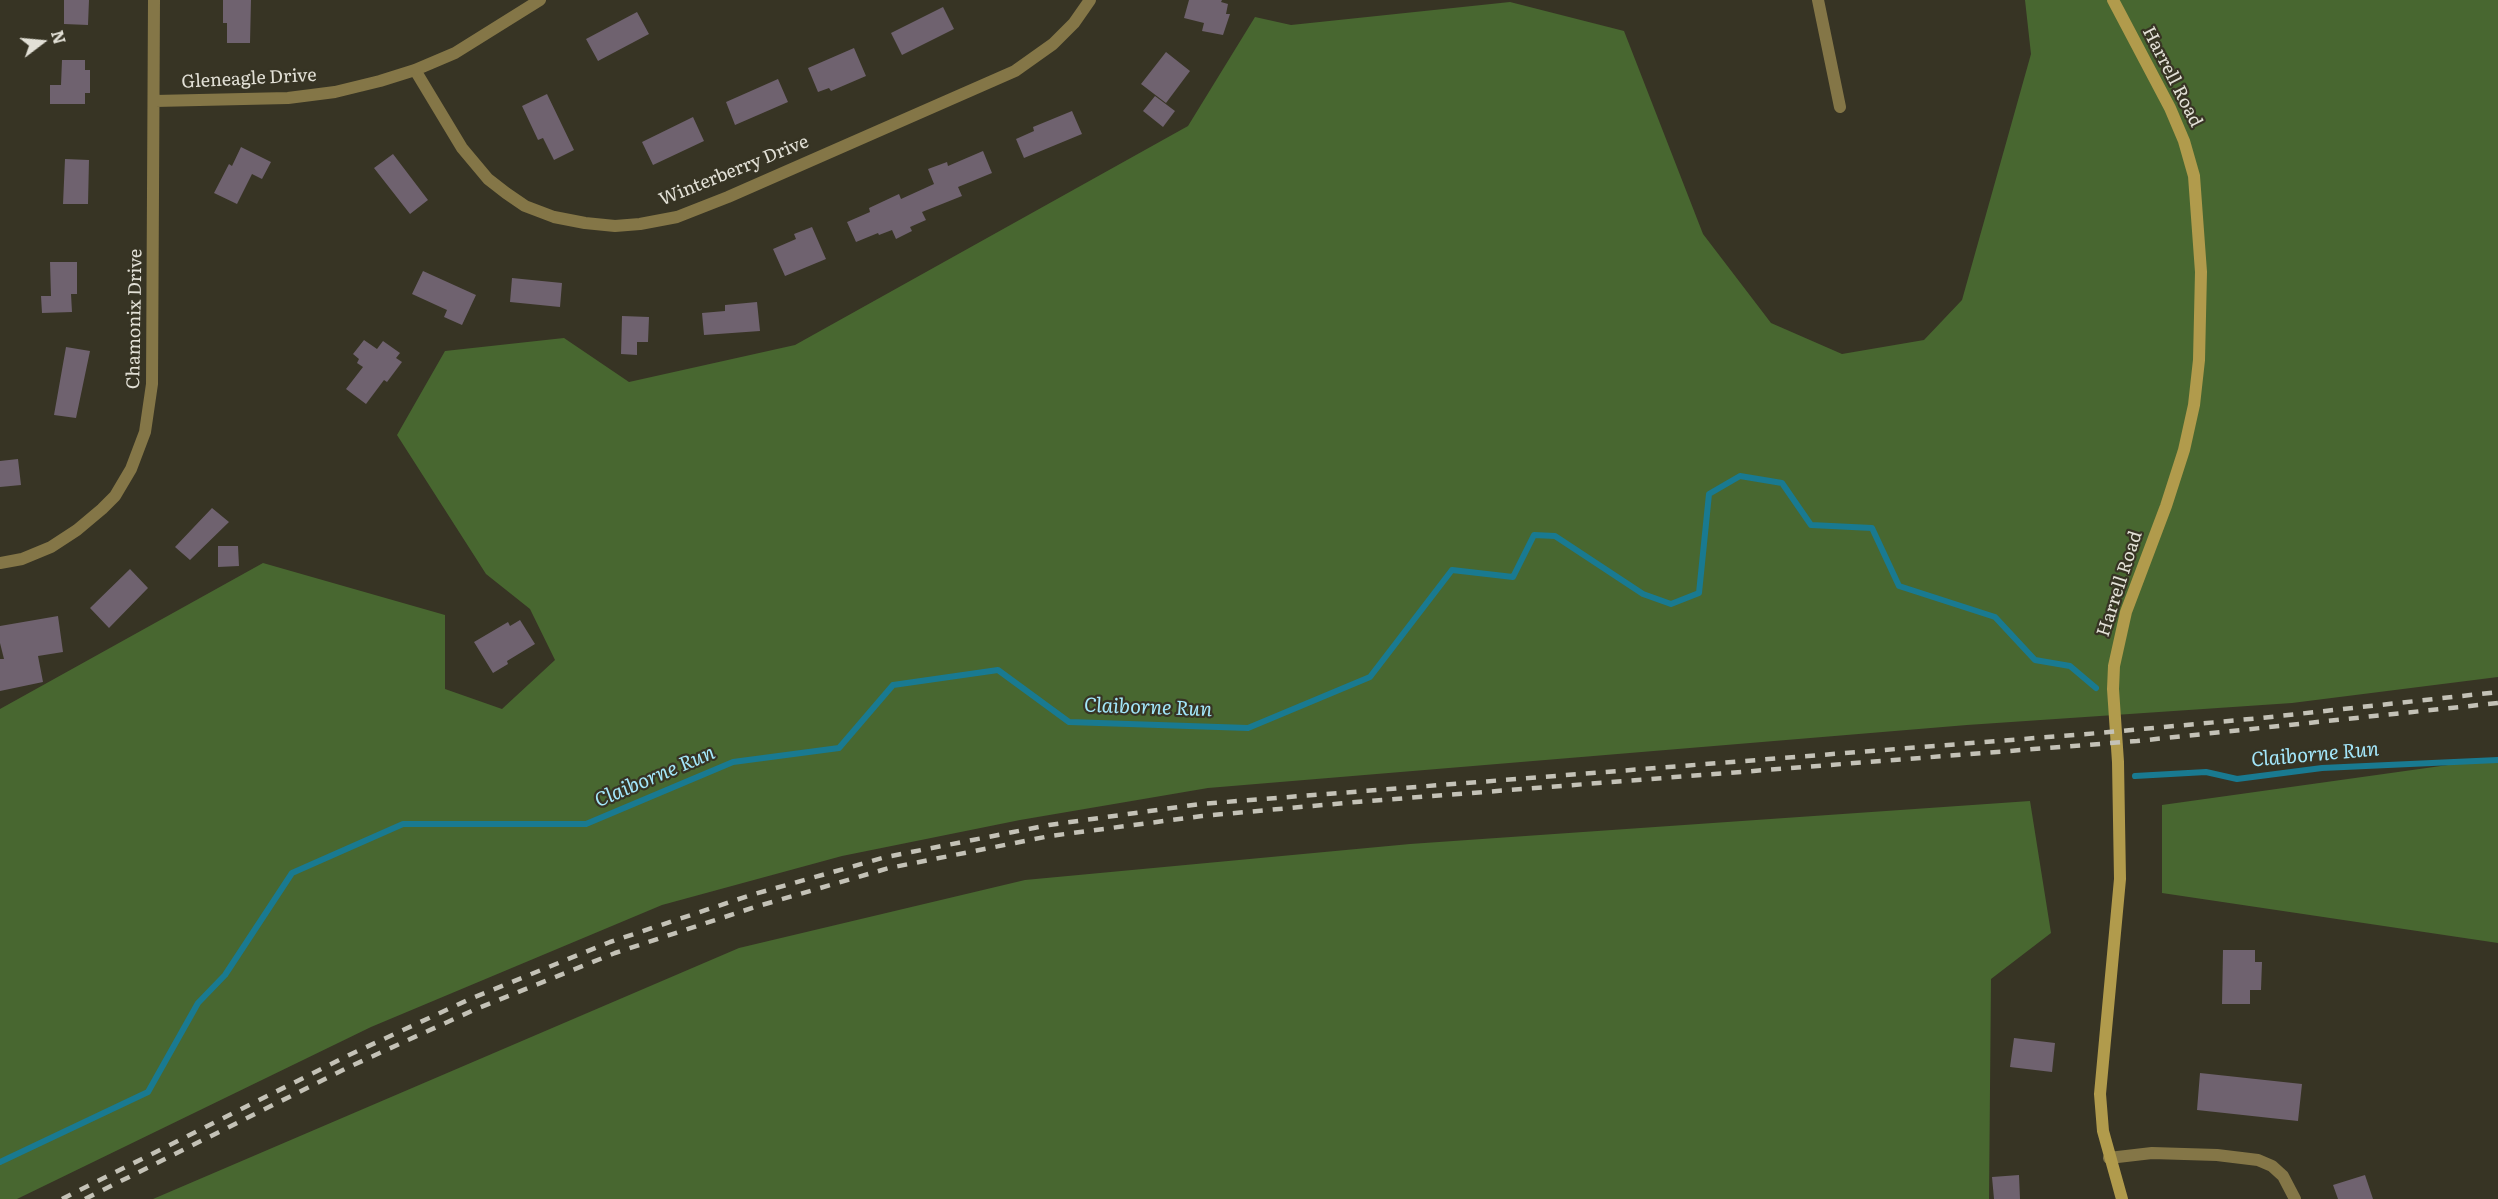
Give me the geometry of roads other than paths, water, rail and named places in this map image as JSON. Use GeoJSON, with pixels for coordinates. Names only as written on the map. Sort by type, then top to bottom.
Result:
{"type":"FeatureCollection","features":[{"type":"Feature","properties":{"kind":"street","name":"Chamonix Drive"},"geometry":{"type":"LineString","coordinates":[[0,564],[22,559],[51,547],[77,530],[102,509],[115,496],[131,469],[145,432],[152,384],[154,0]]}},
{"type":"Feature","properties":{"kind":"street","name":"Gleneagle Drive"},"geometry":{"type":"LineString","coordinates":[[154,101],[288,98],[334,92],[415,70],[455,53],[540,0]]}},
{"type":"Feature","properties":{"kind":"street","name":"Winterberry Drive"},"geometry":{"type":"LineString","coordinates":[[415,70],[462,148],[488,179],[506,194],[525,206],[554,217],[615,226],[640,224],[677,217],[728,197],[1015,71],[1053,44],[1074,23],[1090,0]]}},
{"type":"Feature","properties":{"kind":"street"},"geometry":{"type":"LineString","coordinates":[[1818,0],[1840,107]]}},
{"type":"Feature","properties":{"kind":"street","name":"Harrell Road"},"geometry":{"type":"LineString","coordinates":[[2113,0],[2170,108],[2184,141],[2194,176],[2201,272],[2199,360],[2194,405],[2184,450],[2166,506],[2126,612],[2114,666],[2120,879],[2100,1094],[2103,1131],[2122,1199]]}},
{"type":"Feature","properties":{"kind":"street"},"geometry":{"type":"LineString","coordinates":[[2109,1158],[2152,1153],[2217,1155],[2258,1160],[2272,1166],[2283,1176],[2295,1199]]}},
{"type":"Feature","properties":{"kind":"waterway","name":"Claiborne Run"},"geometry":{"type":"LineString","coordinates":[[0,1162],[148,1092],[198,1003],[225,975],[292,873],[403,824],[586,824],[733,762],[839,748],[893,685],[998,670],[1069,722],[1248,728],[1370,677],[1452,570],[1513,577],[1534,535],[1555,536],[1643,594],[1671,604],[1699,593],[1709,494],[1740,476],[1782,483],[1811,525],[1872,528],[1899,586],[1995,617],[2035,660],[2070,666],[2096,688]]}},
{"type":"Feature","properties":{"kind":"waterway","name":"Claiborne Run"},"geometry":{"type":"LineString","coordinates":[[2135,776],[2206,772],[2237,779],[2322,768],[2498,760]]}},
{"type":"Feature","properties":{"kind":"railway"},"geometry":{"type":"LineString","coordinates":[[62,1199],[347,1056],[470,999],[610,942],[751,895],[886,857],[1049,825],[1200,804],[2099,733],[2498,692]]}},
{"type":"Feature","properties":{"kind":"railway"},"geometry":{"type":"LineString","coordinates":[[85,1199],[349,1067],[476,1009],[615,953],[755,907],[889,868],[1050,836],[1202,816],[2137,741],[2498,703]]}}]}
